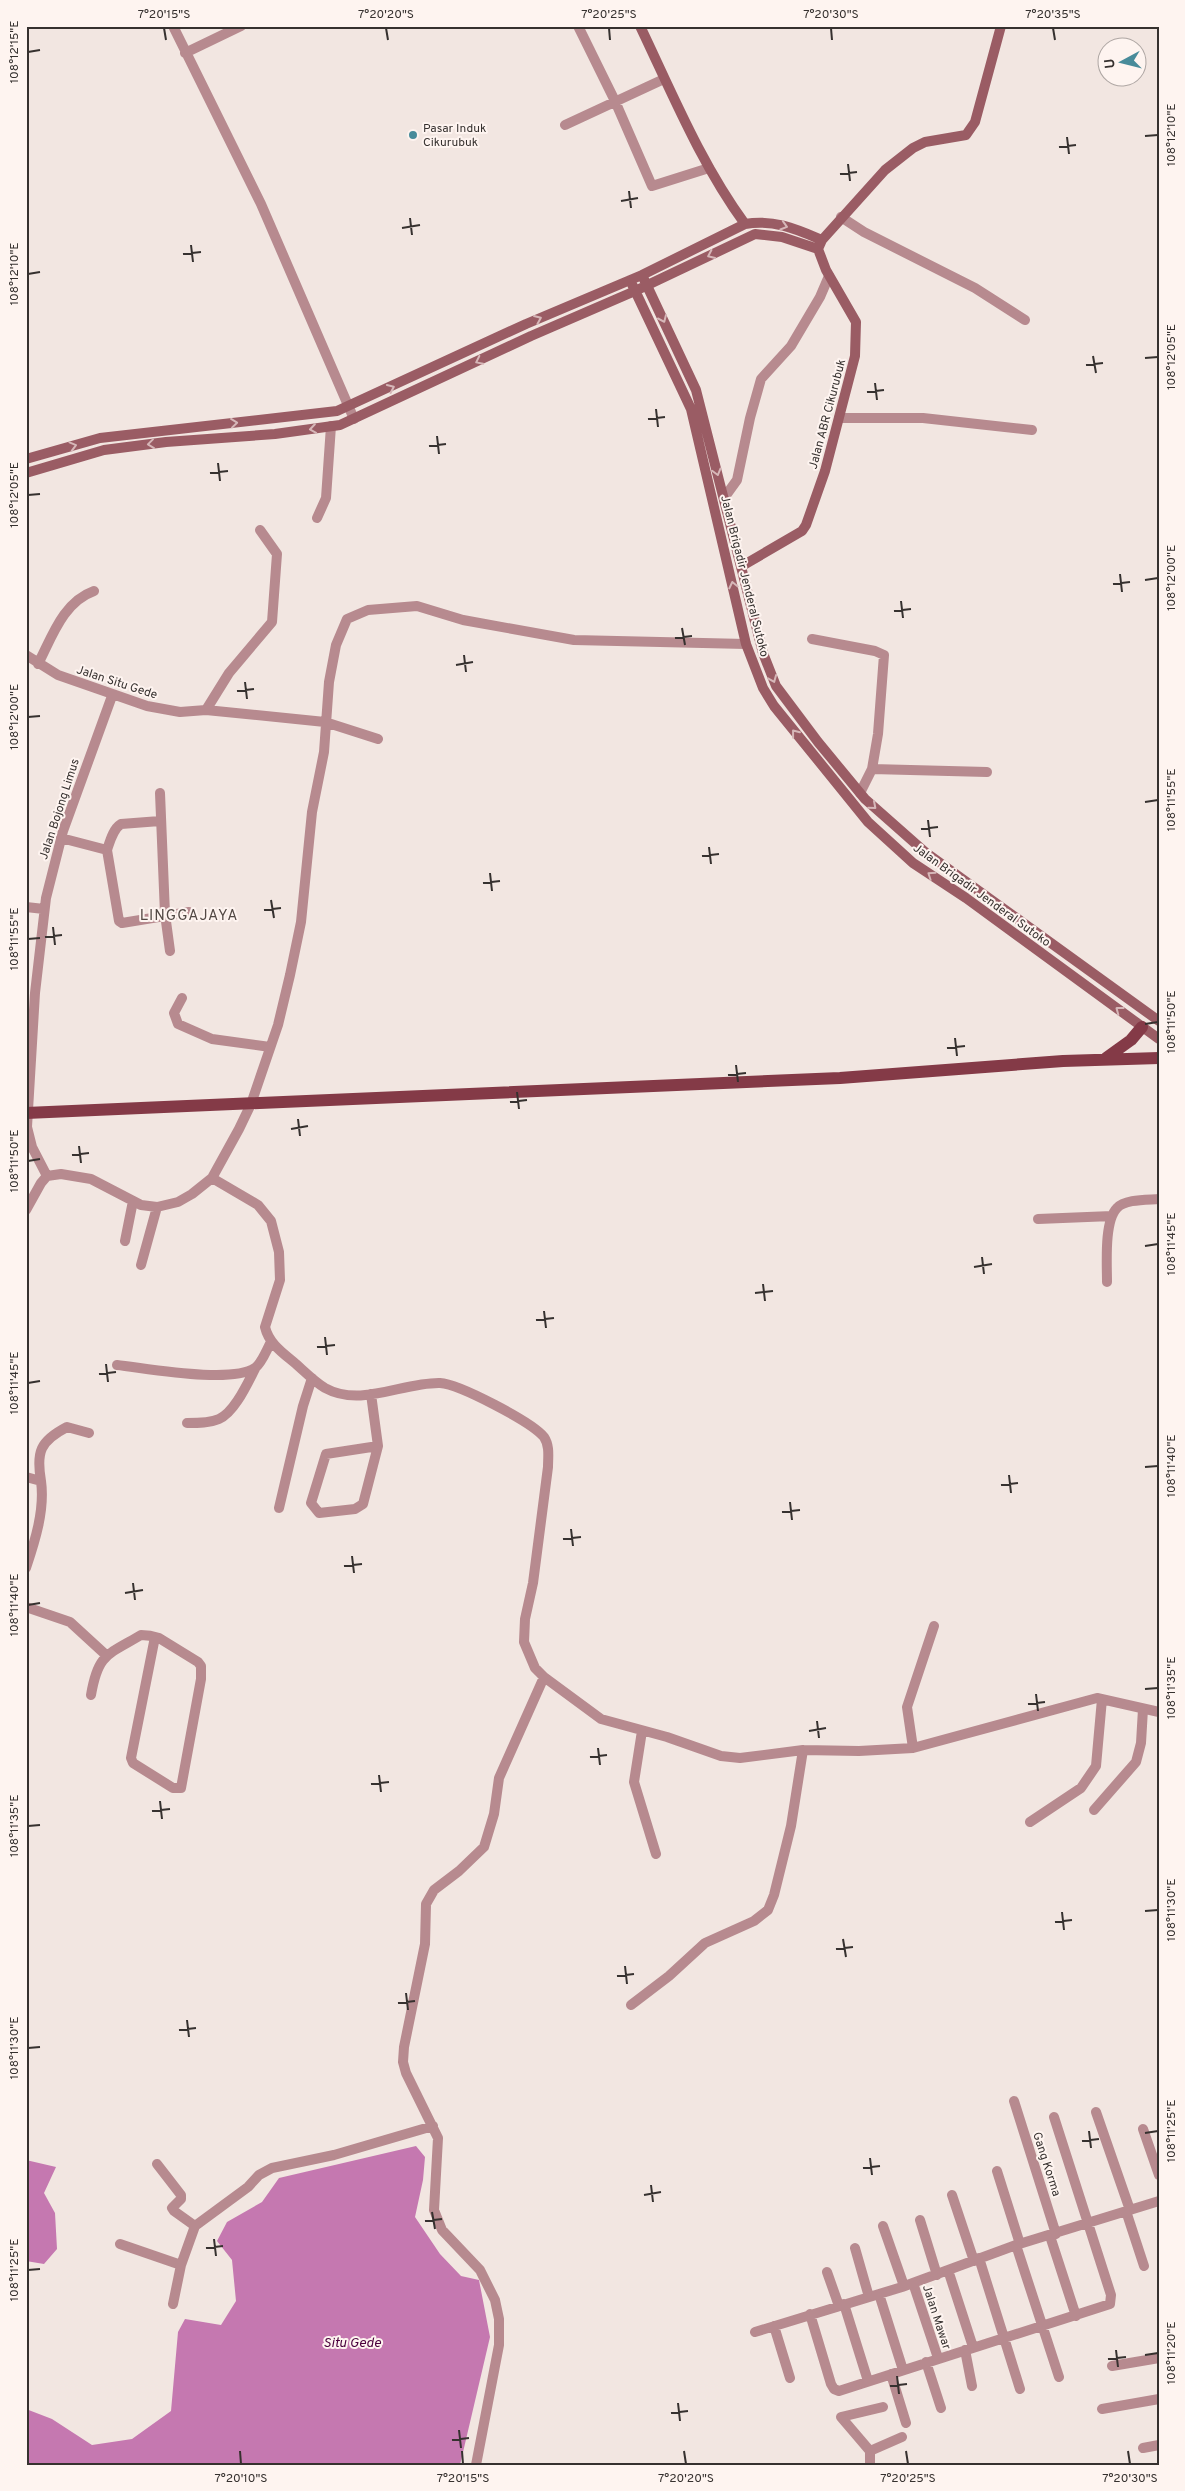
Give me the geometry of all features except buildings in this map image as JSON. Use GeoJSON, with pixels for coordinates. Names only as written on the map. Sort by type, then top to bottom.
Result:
{"type":"FeatureCollection","features":[{"type":"Feature","properties":{"kind":"main road"},"geometry":{"type":"LineString","coordinates":[[1106,1058],[1131,1040],[1142,1027]]}},
{"type":"Feature","properties":{"kind":"main road"},"geometry":{"type":"LineString","coordinates":[[27,1113],[840,1078],[1106,1058],[1159,1058]]}},
{"type":"Feature","properties":{"kind":"main road"},"geometry":{"type":"LineString","coordinates":[[1142,1058],[1159,1067]]}},
{"type":"Feature","properties":{"kind":"street"},"geometry":{"type":"LineString","coordinates":[[173,26],[261,204],[354,418]]}},
{"type":"Feature","properties":{"kind":"street"},"geometry":{"type":"LineString","coordinates":[[185,53],[241,26]]}},
{"type":"Feature","properties":{"kind":"street"},"geometry":{"type":"LineString","coordinates":[[578,26],[615,102],[652,186],[709,168]]}},
{"type":"Feature","properties":{"kind":"street"},"geometry":{"type":"LineString","coordinates":[[640,26],[664,79],[709,168],[745,224]]}},
{"type":"Feature","properties":{"kind":"street"},"geometry":{"type":"LineString","coordinates":[[820,245],[842,217],[885,170],[913,148],[925,142],[966,135],[975,122],[1001,26]]}},
{"type":"Feature","properties":{"kind":"street"},"geometry":{"type":"LineString","coordinates":[[564,125],[664,79]]}},
{"type":"Feature","properties":{"kind":"street"},"geometry":{"type":"LineString","coordinates":[[842,217],[864,232],[975,288],[1025,320]]}},
{"type":"Feature","properties":{"kind":"street"},"geometry":{"type":"LineString","coordinates":[[26,459],[100,438],[289,418],[337,411],[526,324],[642,275],[745,224],[758,222],[785,225],[820,245]]}},
{"type":"Feature","properties":{"kind":"street"},"geometry":{"type":"LineString","coordinates":[[26,473],[104,450],[166,442],[259,436],[331,426],[354,418],[531,336],[635,291],[755,234],[782,237],[820,245]]}},
{"type":"Feature","properties":{"kind":"street","name":"Jalan ABR Cikurubuk"},"geometry":{"type":"LineString","coordinates":[[742,566],[802,531],[806,525],[825,471],[855,356],[856,322],[829,276],[820,245]]}},
{"type":"Feature","properties":{"kind":"street"},"geometry":{"type":"LineString","coordinates":[[642,275],[696,390],[763,653],[776,686],[818,742],[860,793],[926,852],[1159,1020]]}},
{"type":"Feature","properties":{"kind":"street"},"geometry":{"type":"LineString","coordinates":[[724,498],[737,480],[750,418],[761,379],[791,346],[820,297],[829,276]]}},
{"type":"Feature","properties":{"kind":"street","name":"Jalan Brigadir Jenderal Sutoko"},"geometry":{"type":"LineString","coordinates":[[630,280],[691,409],[746,644],[763,688],[809,750],[868,822],[913,863],[974,903],[1159,1039]]}},
{"type":"Feature","properties":{"kind":"street"},"geometry":{"type":"LineString","coordinates":[[839,418],[923,418],[1032,430]]}},
{"type":"Feature","properties":{"kind":"street"},"geometry":{"type":"LineString","coordinates":[[317,518],[326,498],[331,426]]}},
{"type":"Feature","properties":{"kind":"street"},"geometry":{"type":"LineString","coordinates":[[717,515],[728,512]]}},
{"type":"Feature","properties":{"kind":"street"},"geometry":{"type":"LineString","coordinates":[[206,710],[229,673],[272,622],[277,554],[260,530]]}},
{"type":"Feature","properties":{"kind":"street"},"geometry":{"type":"LineString","coordinates":[[38,664],[66,611],[74,602],[94,591]]}},
{"type":"Feature","properties":{"kind":"street"},"geometry":{"type":"LineString","coordinates":[[26,1210],[47,1176],[61,1174],[80,1176],[133,1201],[157,1207],[178,1202],[192,1194],[212,1178],[251,1104],[278,1025],[301,922],[312,812],[324,752],[328,682],[341,631],[347,619],[368,610],[417,606],[463,620],[574,640],[746,644]]}},
{"type":"Feature","properties":{"kind":"street"},"geometry":{"type":"LineString","coordinates":[[812,639],[875,651],[884,655],[878,734],[872,769],[860,793]]}},
{"type":"Feature","properties":{"kind":"street","name":"Jalan Situ Gede"},"geometry":{"type":"LineString","coordinates":[[26,655],[58,675],[112,696],[146,706],[172,710],[206,710],[325,722],[378,739]]}},
{"type":"Feature","properties":{"kind":"street","name":"Jalan Bojong Limus"},"geometry":{"type":"LineString","coordinates":[[47,1176],[32,1147],[27,1127],[35,993],[44,909],[62,835],[112,696]]}},
{"type":"Feature","properties":{"kind":"street"},"geometry":{"type":"LineString","coordinates":[[809,750],[818,742]]}},
{"type":"Feature","properties":{"kind":"street"},"geometry":{"type":"LineString","coordinates":[[872,769],[987,772]]}},
{"type":"Feature","properties":{"kind":"street"},"geometry":{"type":"LineString","coordinates":[[160,793],[165,914],[170,951]]}},
{"type":"Feature","properties":{"kind":"street"},"geometry":{"type":"LineString","coordinates":[[160,821],[121,824],[116,827],[108,847],[119,921],[122,923],[165,914],[189,912]]}},
{"type":"Feature","properties":{"kind":"street"},"geometry":{"type":"LineString","coordinates":[[62,835],[108,847]]}},
{"type":"Feature","properties":{"kind":"street"},"geometry":{"type":"LineString","coordinates":[[913,863],[926,852]]}},
{"type":"Feature","properties":{"kind":"street"},"geometry":{"type":"LineString","coordinates":[[26,907],[44,909]]}},
{"type":"Feature","properties":{"kind":"street"},"geometry":{"type":"LineString","coordinates":[[182,998],[174,1013],[178,1024],[212,1039],[270,1047]]}},
{"type":"Feature","properties":{"kind":"street"},"geometry":{"type":"LineString","coordinates":[[212,1178],[258,1205],[271,1221],[281,1265],[280,1280],[265,1327],[271,1342],[324,1388],[350,1396],[371,1394],[407,1386],[443,1383],[454,1386],[518,1417],[544,1438],[548,1448],[548,1466],[533,1583],[525,1619],[524,1642],[535,1668],[544,1677],[601,1719],[730,1758],[803,1750],[859,1751],[913,1748],[1102,1699],[1159,1712]]}},
{"type":"Feature","properties":{"kind":"street"},"geometry":{"type":"LineString","coordinates":[[1107,1282],[1112,1216],[1117,1207],[1124,1204],[1159,1199]]}},
{"type":"Feature","properties":{"kind":"street"},"geometry":{"type":"LineString","coordinates":[[125,1241],[133,1201]]}},
{"type":"Feature","properties":{"kind":"street"},"geometry":{"type":"LineString","coordinates":[[141,1265],[157,1207]]}},
{"type":"Feature","properties":{"kind":"street"},"geometry":{"type":"LineString","coordinates":[[1038,1219],[1112,1216]]}},
{"type":"Feature","properties":{"kind":"street"},"geometry":{"type":"LineString","coordinates":[[188,1423],[219,1419],[226,1414],[241,1394],[271,1342]]}},
{"type":"Feature","properties":{"kind":"street"},"geometry":{"type":"LineString","coordinates":[[117,1365],[169,1372],[226,1374],[247,1371],[256,1367]]}},
{"type":"Feature","properties":{"kind":"street"},"geometry":{"type":"LineString","coordinates":[[279,1508],[303,1406],[312,1378]]}},
{"type":"Feature","properties":{"kind":"street"},"geometry":{"type":"LineString","coordinates":[[371,1394],[378,1446],[363,1504],[354,1510],[319,1513],[316,1511],[312,1503],[318,1474],[326,1454],[378,1446]]}},
{"type":"Feature","properties":{"kind":"street"},"geometry":{"type":"LineString","coordinates":[[26,1568],[32,1550],[43,1496],[37,1461],[41,1447],[52,1435],[67,1427],[89,1433]]}},
{"type":"Feature","properties":{"kind":"street"},"geometry":{"type":"LineString","coordinates":[[26,1477],[41,1482]]}},
{"type":"Feature","properties":{"kind":"street"},"geometry":{"type":"LineString","coordinates":[[26,1608],[70,1622],[106,1655]]}},
{"type":"Feature","properties":{"kind":"street"},"geometry":{"type":"LineString","coordinates":[[913,1748],[907,1707],[934,1626]]}},
{"type":"Feature","properties":{"kind":"street"},"geometry":{"type":"LineString","coordinates":[[91,1696],[96,1670],[106,1655],[141,1635],[155,1637],[198,1662],[202,1672],[183,1785],[178,1790],[133,1762],[131,1758],[155,1637]]}},
{"type":"Feature","properties":{"kind":"street"},"geometry":{"type":"LineString","coordinates":[[476,2465],[499,2345],[499,2319],[495,2300],[480,2270],[442,2230],[434,2210],[439,2150],[438,2138],[434,2126],[406,2074],[403,2062],[408,2021],[425,1944],[426,1904],[434,1890],[459,1871],[484,1847],[494,1814],[499,1778],[544,1677]]}},
{"type":"Feature","properties":{"kind":"street"},"geometry":{"type":"LineString","coordinates":[[1030,1822],[1081,1788],[1096,1766],[1102,1699]]}},
{"type":"Feature","properties":{"kind":"street"},"geometry":{"type":"LineString","coordinates":[[1094,1810],[1136,1762],[1140,1743],[1142,1709]]}},
{"type":"Feature","properties":{"kind":"street"},"geometry":{"type":"LineString","coordinates":[[642,1731],[634,1782],[656,1854]]}},
{"type":"Feature","properties":{"kind":"street"},"geometry":{"type":"LineString","coordinates":[[631,2006],[669,1976],[705,1943],[754,1921],[768,1910],[774,1895],[791,1826],[803,1750]]}},
{"type":"Feature","properties":{"kind":"street","name":"Gang Korma"},"geometry":{"type":"LineString","coordinates":[[1014,2102],[1076,2316]]}},
{"type":"Feature","properties":{"kind":"street"},"geometry":{"type":"LineString","coordinates":[[1096,2112],[1144,2266]]}},
{"type":"Feature","properties":{"kind":"street"},"geometry":{"type":"LineString","coordinates":[[810,2314],[834,2389],[839,2391],[1110,2304],[1111,2299],[1054,2116]]}},
{"type":"Feature","properties":{"kind":"street"},"geometry":{"type":"LineString","coordinates":[[173,2304],[181,2265],[195,2226],[248,2187],[259,2175],[272,2168],[334,2155],[434,2126]]}},
{"type":"Feature","properties":{"kind":"street"},"geometry":{"type":"LineString","coordinates":[[1143,2128],[1159,2175]]}},
{"type":"Feature","properties":{"kind":"street"},"geometry":{"type":"LineString","coordinates":[[157,2164],[181,2195],[181,2199],[172,2208],[195,2226]]}},
{"type":"Feature","properties":{"kind":"street"},"geometry":{"type":"LineString","coordinates":[[997,2171],[1042,2326],[1059,2377]]}},
{"type":"Feature","properties":{"kind":"street"},"geometry":{"type":"LineString","coordinates":[[952,2195],[1020,2389]]}},
{"type":"Feature","properties":{"kind":"street"},"geometry":{"type":"LineString","coordinates":[[755,2332],[874,2296],[1018,2245],[1159,2201]]}},
{"type":"Feature","properties":{"kind":"street"},"geometry":{"type":"LineString","coordinates":[[920,2220],[937,2275]]}},
{"type":"Feature","properties":{"kind":"street","name":"Jalan Mawar"},"geometry":{"type":"LineString","coordinates":[[883,2226],[909,2284],[938,2358]]}},
{"type":"Feature","properties":{"kind":"street"},"geometry":{"type":"LineString","coordinates":[[120,2244],[181,2265]]}},
{"type":"Feature","properties":{"kind":"street"},"geometry":{"type":"LineString","coordinates":[[855,2248],[903,2370]]}},
{"type":"Feature","properties":{"kind":"street"},"geometry":{"type":"LineString","coordinates":[[948,2270],[969,2349],[972,2386]]}},
{"type":"Feature","properties":{"kind":"street"},"geometry":{"type":"LineString","coordinates":[[827,2272],[842,2305],[868,2382]]}},
{"type":"Feature","properties":{"kind":"street"},"geometry":{"type":"LineString","coordinates":[[774,2326],[790,2378]]}},
{"type":"Feature","properties":{"kind":"street"},"geometry":{"type":"LineString","coordinates":[[1112,2366],[1159,2358]]}},
{"type":"Feature","properties":{"kind":"street"},"geometry":{"type":"LineString","coordinates":[[926,2362],[941,2408]]}},
{"type":"Feature","properties":{"kind":"street"},"geometry":{"type":"LineString","coordinates":[[891,2374],[906,2423]]}},
{"type":"Feature","properties":{"kind":"street"},"geometry":{"type":"LineString","coordinates":[[1102,2409],[1159,2399]]}},
{"type":"Feature","properties":{"kind":"street"},"geometry":{"type":"LineString","coordinates":[[870,2465],[870,2451],[841,2417],[883,2407]]}},
{"type":"Feature","properties":{"kind":"street"},"geometry":{"type":"LineString","coordinates":[[870,2451],[902,2437]]}},
{"type":"Feature","properties":{"kind":"street"},"geometry":{"type":"LineString","coordinates":[[1143,2448],[1159,2445]]}},
{"type":"Feature","properties":{"kind":"water","name":"Situ Gede"},"geometry":{"type":"Polygon","coordinates":[[[416,2146],[425,2157],[423,2180],[415,2217],[440,2254],[461,2276],[479,2280],[490,2337],[460,2465],[26,2465],[26,2409],[52,2419],[92,2445],[132,2439],[171,2411],[178,2332],[185,2319],[221,2325],[236,2301],[232,2260],[217,2241],[227,2222],[262,2202],[279,2178],[416,2146]]]}},
{"type":"Feature","properties":{"kind":"water"},"geometry":{"type":"Polygon","coordinates":[[[26,2160],[56,2167],[44,2193],[55,2213],[57,2249],[44,2264],[26,2261],[26,2160]]]}},
{"type":"Feature","properties":{"kind":"place","name":"Pasar Induk Cikurubuk"},"geometry":{"type":"Point","coordinates":[413,135]}},
{"type":"Feature","properties":{"kind":"district","name":"LINGGAJAYA"},"geometry":{"type":"Point","coordinates":[189,915]}}]}
